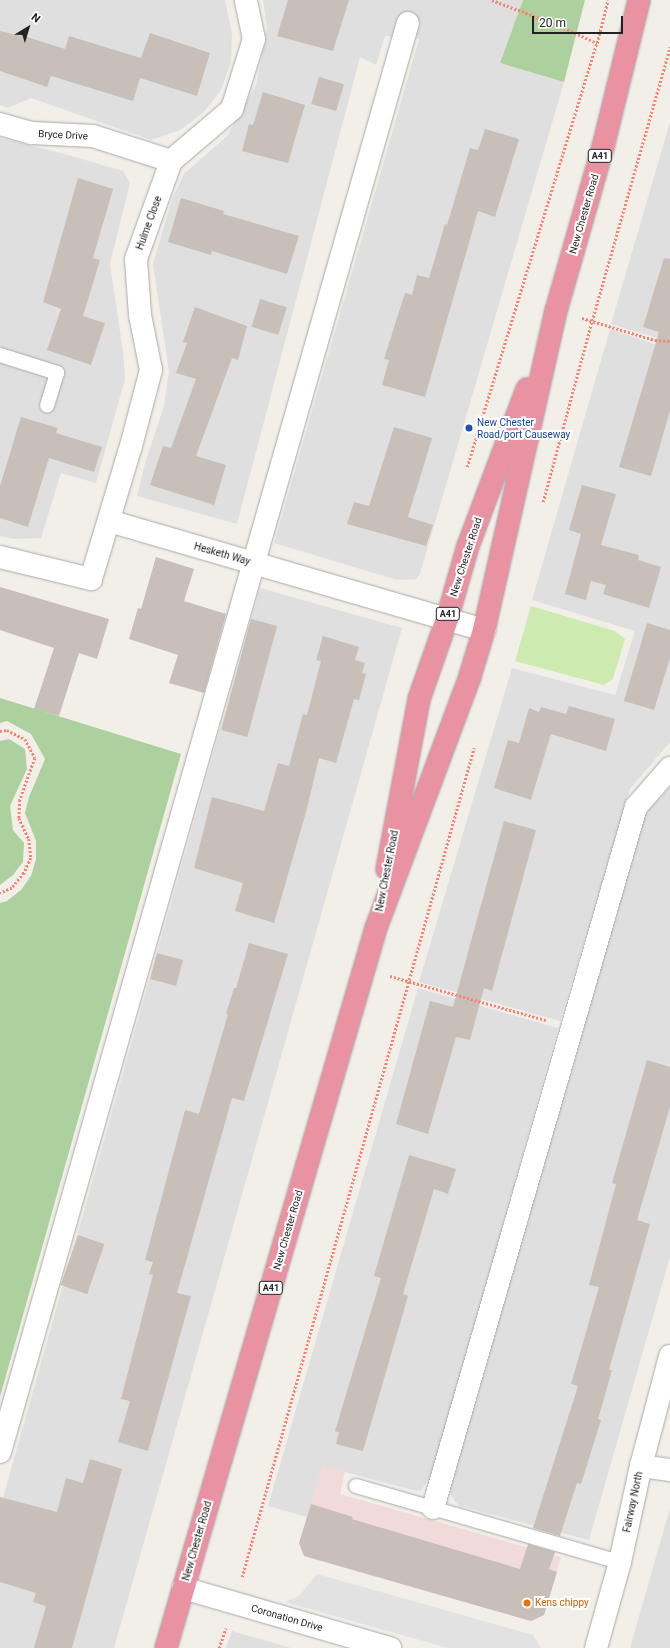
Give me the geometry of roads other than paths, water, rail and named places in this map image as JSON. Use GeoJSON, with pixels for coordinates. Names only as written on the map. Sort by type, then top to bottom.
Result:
{"type":"FeatureCollection","features":[{"type":"Feature","properties":{"kind":"highway","name":"New Chester Road"},"geometry":{"type":"LineString","coordinates":[[166,1648],[376,928],[470,676],[484,630],[556,311],[603,147],[640,0]]}},
{"type":"Feature","properties":{"kind":"highway","name":"New Chester Road"},"geometry":{"type":"LineString","coordinates":[[376,928],[419,699],[447,619],[468,546],[556,311]]}},
{"type":"Feature","properties":{"kind":"street","name":"Hulme Close"},"geometry":{"type":"LineString","coordinates":[[109,521],[151,370],[140,314],[136,259],[171,161],[232,109],[254,39],[246,0]]}},
{"type":"Feature","properties":{"kind":"street"},"geometry":{"type":"LineString","coordinates":[[0,1452],[408,23]]}},
{"type":"Feature","properties":{"kind":"street","name":"Bryce Drive"},"geometry":{"type":"LineString","coordinates":[[0,124],[32,133],[93,136],[171,161]]}},
{"type":"Feature","properties":{"kind":"street"},"geometry":{"type":"LineString","coordinates":[[0,557],[91,579],[109,521]]}},
{"type":"Feature","properties":{"kind":"street","name":"Hesketh Way"},"geometry":{"type":"LineString","coordinates":[[109,521],[484,630]]}},
{"type":"Feature","properties":{"kind":"street"},"geometry":{"type":"LineString","coordinates":[[433,1508],[636,807],[670,768]]}},
{"type":"Feature","properties":{"kind":"street","name":"Fairway North"},"geometry":{"type":"LineString","coordinates":[[596,1648],[620,1562],[640,1466],[670,1356]]}},
{"type":"Feature","properties":{"kind":"street"},"geometry":{"type":"LineString","coordinates":[[640,1466],[670,1470]]}},
{"type":"Feature","properties":{"kind":"street","name":"Coronation Drive"},"geometry":{"type":"LineString","coordinates":[[183,1588],[390,1648]]}},
{"type":"Feature","properties":{"kind":"lane"},"geometry":{"type":"LineString","coordinates":[[0,354],[57,373],[47,406]]}},
{"type":"Feature","properties":{"kind":"lane"},"geometry":{"type":"LineString","coordinates":[[356,1486],[620,1562]]}},
{"type":"Feature","properties":{"kind":"place","name":"New Chester Road/port Causeway"},"geometry":{"type":"Point","coordinates":[469,428]}},
{"type":"Feature","properties":{"kind":"place","name":"Kens chippy"},"geometry":{"type":"Point","coordinates":[527,1603]}}]}
